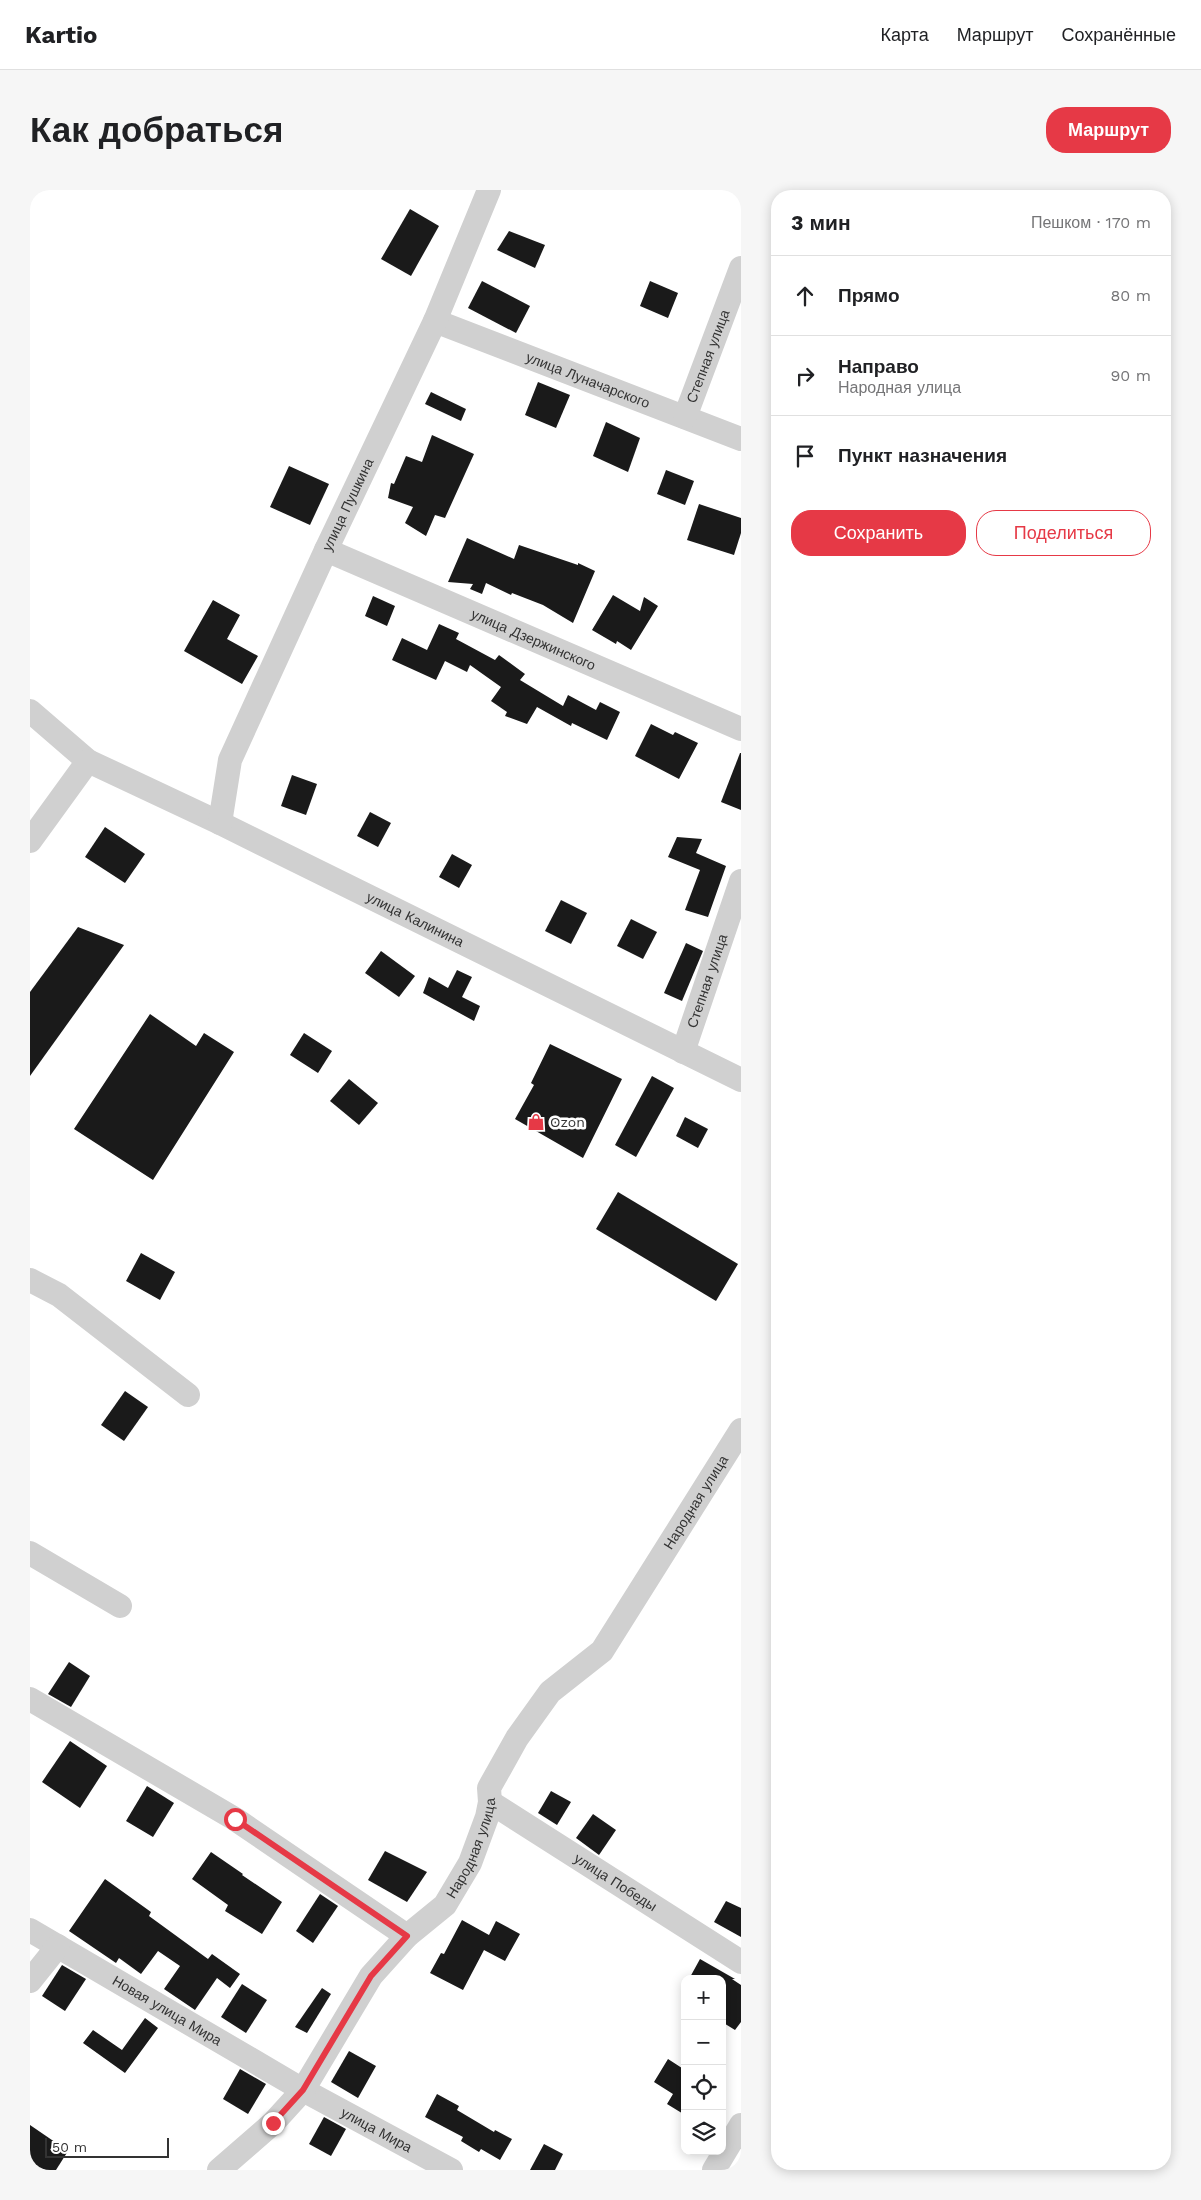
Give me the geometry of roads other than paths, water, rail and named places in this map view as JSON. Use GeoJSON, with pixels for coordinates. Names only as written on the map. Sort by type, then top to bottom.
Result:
{"type":"FeatureCollection","features":[{"type":"Feature","properties":{"kind":"street","name":"улица Пушкина"},"geometry":{"type":"LineString","coordinates":[[220,823],[230,760],[326,550],[435,321],[488,190]]}},
{"type":"Feature","properties":{"kind":"street","name":"Степная улица"},"geometry":{"type":"LineString","coordinates":[[685,417],[741,268]]}},
{"type":"Feature","properties":{"kind":"street","name":"улица Луначарского"},"geometry":{"type":"LineString","coordinates":[[435,321],[741,438]]}},
{"type":"Feature","properties":{"kind":"street","name":"улица Дзержинского"},"geometry":{"type":"LineString","coordinates":[[326,550],[741,729]]}},
{"type":"Feature","properties":{"kind":"street","name":"улица Калинина"},"geometry":{"type":"LineString","coordinates":[[30,711],[88,761],[220,823],[741,1080]]}},
{"type":"Feature","properties":{"kind":"street"},"geometry":{"type":"LineString","coordinates":[[30,842],[88,761]]}},
{"type":"Feature","properties":{"kind":"street","name":"Степная улица"},"geometry":{"type":"LineString","coordinates":[[683,1052],[741,882]]}},
{"type":"Feature","properties":{"kind":"street"},"geometry":{"type":"LineString","coordinates":[[30,1280],[59,1295],[188,1396]]}},
{"type":"Feature","properties":{"kind":"street","name":"Народная улица"},"geometry":{"type":"LineString","coordinates":[[219,2170],[273,2123],[303,2090],[371,1976],[407,1936],[445,1905],[470,1863],[487,1817],[490,1802],[489,1788],[517,1738],[550,1692],[602,1651],[741,1430]]}},
{"type":"Feature","properties":{"kind":"street"},"geometry":{"type":"LineString","coordinates":[[30,1553],[120,1606]]}},
{"type":"Feature","properties":{"kind":"street"},"geometry":{"type":"LineString","coordinates":[[30,1699],[235,1819],[407,1936]]}},
{"type":"Feature","properties":{"kind":"street","name":"улица Победы"},"geometry":{"type":"LineString","coordinates":[[490,1802],[741,1962]]}},
{"type":"Feature","properties":{"kind":"street","name":"Новая улица Мира"},"geometry":{"type":"LineString","coordinates":[[30,1930],[303,2090]]}},
{"type":"Feature","properties":{"kind":"street"},"geometry":{"type":"LineString","coordinates":[[30,1982],[58,1946]]}},
{"type":"Feature","properties":{"kind":"street","name":"улица Мира"},"geometry":{"type":"LineString","coordinates":[[303,2090],[451,2170]]}},
{"type":"Feature","properties":{"kind":"street"},"geometry":{"type":"LineString","coordinates":[[714,2170],[741,2125]]}},
{"type":"Feature","properties":{"kind":"place","name":"Ozon"},"geometry":{"type":"Point","coordinates":[536,1122]}}]}
